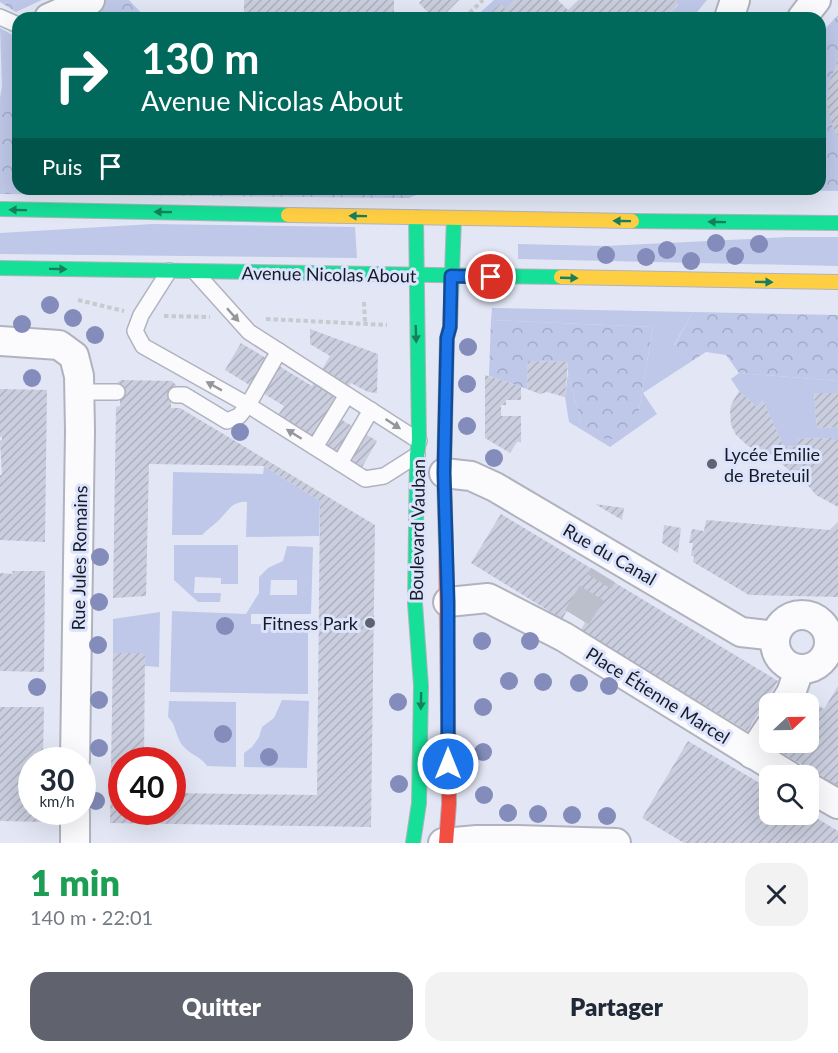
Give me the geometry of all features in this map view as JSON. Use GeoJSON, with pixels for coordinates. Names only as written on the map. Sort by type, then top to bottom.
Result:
{"type":"FeatureCollection","features":[{"type":"Feature","properties":{"kind":"main road"},"geometry":{"type":"LineString","coordinates":[[0,209],[838,224]]}},
{"type":"Feature","properties":{"kind":"main road","name":"Boulevard Vauban"},"geometry":{"type":"LineString","coordinates":[[413,843],[419,804],[422,686],[415,603],[418,448],[416,217]]}},
{"type":"Feature","properties":{"kind":"main road","name":"Boulevard Vauban"},"geometry":{"type":"LineString","coordinates":[[445,843],[448,804],[448,602],[444,473],[453,218]]}},
{"type":"Feature","properties":{"kind":"main road","name":"Avenue Nicolas About"},"geometry":{"type":"LineString","coordinates":[[0,268],[838,282]]}},
{"type":"Feature","properties":{"kind":"street"},"geometry":{"type":"LineString","coordinates":[[63,12],[90,0]]}},
{"type":"Feature","properties":{"kind":"street"},"geometry":{"type":"LineString","coordinates":[[807,12],[816,0]]}},
{"type":"Feature","properties":{"kind":"street","name":"Rue Jules Romains"},"geometry":{"type":"LineString","coordinates":[[0,341],[59,345],[74,356],[79,376],[75,747]]}},
{"type":"Feature","properties":{"kind":"street","name":"Rue du Canal"},"geometry":{"type":"LineString","coordinates":[[444,473],[471,476],[495,487],[609,567],[741,632],[775,636]]}},
{"type":"Feature","properties":{"kind":"street","name":"Place Étienne Marcel"},"geometry":{"type":"LineString","coordinates":[[448,602],[488,598],[571,627],[770,765]]}},
{"type":"Feature","properties":{"kind":"street"},"geometry":{"type":"LineString","coordinates":[[797,615],[831,623],[825,657],[791,689],[785,664],[776,651],[775,636],[783,622],[797,615]]}},
{"type":"Feature","properties":{"kind":"street"},"geometry":{"type":"LineString","coordinates":[[752,754],[759,744]]}},
{"type":"Feature","properties":{"kind":"street"},"geometry":{"type":"LineString","coordinates":[[819,793],[838,804]]}},
{"type":"Feature","properties":{"kind":"street"},"geometry":{"type":"LineString","coordinates":[[75,825],[75,843]]}},
{"type":"Feature","properties":{"kind":"street"},"geometry":{"type":"LineString","coordinates":[[445,843],[517,840],[616,843]]}},
{"type":"Feature","properties":{"kind":"lane"},"geometry":{"type":"LineString","coordinates":[[169,271],[141,315],[135,331],[143,345],[248,405],[365,478],[384,476],[418,448],[371,410],[249,332],[194,271]]}},
{"type":"Feature","properties":{"kind":"lane"},"geometry":{"type":"LineString","coordinates":[[176,395],[184,395],[227,421],[239,416],[248,405],[279,351]]}},
{"type":"Feature","properties":{"kind":"lane"},"geometry":{"type":"LineString","coordinates":[[79,392],[117,392]]}},
{"type":"Feature","properties":{"kind":"lane"},"geometry":{"type":"LineString","coordinates":[[315,447],[347,395]]}},
{"type":"Feature","properties":{"kind":"lane"},"geometry":{"type":"LineString","coordinates":[[340,463],[371,410]]}},
{"type":"Feature","properties":{"kind":"path"},"geometry":{"type":"LineString","coordinates":[[470,12],[483,0]]}},
{"type":"Feature","properties":{"kind":"path"},"geometry":{"type":"LineString","coordinates":[[364,298],[364,322]]}},
{"type":"Feature","properties":{"kind":"path"},"geometry":{"type":"LineString","coordinates":[[74,299],[141,315],[364,322],[390,325]]}},
{"type":"Feature","properties":{"kind":"green space"},"geometry":{"type":"Polygon","coordinates":[[[0,0],[42,0],[16,12],[0,0]]]}},
{"type":"Feature","properties":{"kind":"green space"},"geometry":{"type":"Polygon","coordinates":[[[80,0],[129,0],[140,12],[92,12],[80,0]]]}},
{"type":"Feature","properties":{"kind":"green space"},"geometry":{"type":"Polygon","coordinates":[[[494,0],[515,0],[505,9],[500,4],[491,12],[481,12],[494,0]]]}},
{"type":"Feature","properties":{"kind":"green space"},"geometry":{"type":"Polygon","coordinates":[[[674,0],[707,0],[697,12],[670,12],[678,5],[674,0]]]}},
{"type":"Feature","properties":{"kind":"green space"},"geometry":{"type":"Polygon","coordinates":[[[838,15],[838,60],[828,104],[832,125],[838,137],[838,191],[826,191],[826,28],[838,15]]]}},
{"type":"Feature","properties":{"kind":"green space"},"geometry":{"type":"Polygon","coordinates":[[[0,28],[12,35],[12,98],[0,98],[2,86],[0,28]]]}},
{"type":"Feature","properties":{"kind":"green space"},"geometry":{"type":"Polygon","coordinates":[[[0,98],[12,98],[12,194],[0,194],[0,98]]]}},
{"type":"Feature","properties":{"kind":"green space"},"geometry":{"type":"Polygon","coordinates":[[[102,195],[416,195],[409,198],[102,195]]]}},
{"type":"Feature","properties":{"kind":"green space"},"geometry":{"type":"Polygon","coordinates":[[[152,224],[355,227],[357,258],[0,254],[0,233],[152,224]]]}},
{"type":"Feature","properties":{"kind":"green space"},"geometry":{"type":"Polygon","coordinates":[[[788,237],[838,237],[838,266],[518,259],[518,244],[605,246],[788,237]]]}},
{"type":"Feature","properties":{"kind":"green space"},"geometry":{"type":"Polygon","coordinates":[[[492,308],[693,312],[674,345],[692,361],[643,393],[657,414],[610,447],[569,422],[565,397],[568,373],[581,423],[640,417],[639,410],[653,327],[491,320],[492,308]]]}},
{"type":"Feature","properties":{"kind":"green space"},"geometry":{"type":"Polygon","coordinates":[[[693,312],[838,315],[838,381],[739,373],[726,355],[706,352],[692,361],[674,346],[693,312]]]}},
{"type":"Feature","properties":{"kind":"green space"},"geometry":{"type":"Polygon","coordinates":[[[491,320],[653,327],[639,410],[641,417],[609,441],[581,423],[568,373],[568,362],[528,361],[527,389],[489,376],[491,320]]]}},
{"type":"Feature","properties":{"kind":"green space"},"geometry":{"type":"Polygon","coordinates":[[[739,373],[838,381],[838,393],[814,393],[817,428],[838,427],[838,440],[833,441],[833,438],[798,439],[798,446],[784,447],[763,401],[757,407],[739,391],[731,379],[739,373]]]}},
{"type":"Feature","properties":{"kind":"green space"},"geometry":{"type":"Polygon","coordinates":[[[264,466],[320,501],[319,536],[246,537],[247,502],[237,503],[230,508],[202,535],[172,535],[173,472],[263,474],[264,466]]]}},
{"type":"Feature","properties":{"kind":"green space"},"geometry":{"type":"Polygon","coordinates":[[[174,545],[238,545],[238,584],[221,584],[221,578],[195,577],[194,593],[221,593],[220,602],[198,602],[174,580],[174,545]]]}},
{"type":"Feature","properties":{"kind":"green space"},"geometry":{"type":"Polygon","coordinates":[[[287,546],[313,547],[311,614],[251,614],[251,624],[308,625],[308,694],[170,692],[172,611],[246,614],[259,593],[259,577],[268,568],[283,561],[287,546]],[[271,580],[270,595],[297,595],[297,580],[271,580]]]}},
{"type":"Feature","properties":{"kind":"green space"},"geometry":{"type":"Polygon","coordinates":[[[160,612],[159,667],[145,666],[145,653],[113,653],[113,619],[160,612]]]}},
{"type":"Feature","properties":{"kind":"green space"},"geometry":{"type":"Polygon","coordinates":[[[282,700],[309,701],[307,768],[244,767],[244,753],[259,737],[262,727],[274,718],[282,700]]]}},
{"type":"Feature","properties":{"kind":"green space"},"geometry":{"type":"Polygon","coordinates":[[[169,701],[236,702],[236,767],[207,766],[181,743],[168,717],[169,701]]]}},
{"type":"Feature","properties":{"kind":"building"},"geometry":{"type":"Polygon","coordinates":[[[244,0],[394,0],[394,12],[244,12],[244,0]]]}},
{"type":"Feature","properties":{"kind":"building"},"geometry":{"type":"Polygon","coordinates":[[[422,0],[459,0],[447,12],[427,12],[419,3],[422,0]]]}},
{"type":"Feature","properties":{"kind":"building"},"geometry":{"type":"Polygon","coordinates":[[[515,0],[558,0],[568,10],[578,0],[674,0],[678,4],[670,12],[491,12],[500,4],[505,9],[515,0]]]}},
{"type":"Feature","properties":{"kind":"building"},"geometry":{"type":"Polygon","coordinates":[[[838,60],[838,137],[832,125],[827,104],[829,83],[838,60]]]}},
{"type":"Feature","properties":{"kind":"building"},"geometry":{"type":"Polygon","coordinates":[[[310,329],[378,354],[377,393],[368,392],[351,383],[332,414],[377,441],[361,469],[271,426],[284,406],[225,370],[241,343],[312,386],[330,356],[310,344],[310,329]]]}},
{"type":"Feature","properties":{"kind":"building"},"geometry":{"type":"Polygon","coordinates":[[[528,361],[568,362],[565,397],[547,392],[540,394],[527,389],[528,361]]]}},
{"type":"Feature","properties":{"kind":"building"},"geometry":{"type":"Polygon","coordinates":[[[485,375],[521,387],[521,400],[506,400],[506,405],[501,405],[501,416],[521,416],[521,442],[517,442],[510,453],[485,438],[485,375]]]}},
{"type":"Feature","properties":{"kind":"building"},"geometry":{"type":"Polygon","coordinates":[[[121,380],[172,381],[176,385],[176,395],[171,401],[171,408],[180,408],[375,525],[371,827],[186,824],[186,793],[317,795],[320,501],[264,466],[149,464],[146,596],[113,598],[116,407],[120,406],[120,400],[117,397],[117,383],[121,380]]]}},
{"type":"Feature","properties":{"kind":"building"},"geometry":{"type":"Polygon","coordinates":[[[0,389],[47,390],[45,542],[0,540],[0,475],[2,475],[0,441],[2,437],[0,437],[0,389]]]}},
{"type":"Feature","properties":{"kind":"building"},"geometry":{"type":"Polygon","coordinates":[[[739,391],[757,407],[763,401],[784,447],[798,446],[797,439],[833,438],[833,441],[838,440],[838,507],[816,495],[800,476],[798,478],[766,450],[748,446],[736,435],[731,425],[730,410],[739,391]]]}},
{"type":"Feature","properties":{"kind":"building"},"geometry":{"type":"Polygon","coordinates":[[[814,393],[838,393],[838,427],[817,428],[814,393]]]}},
{"type":"Feature","properties":{"kind":"building"},"geometry":{"type":"Polygon","coordinates":[[[595,504],[624,508],[622,520],[595,504]]]}},
{"type":"Feature","properties":{"kind":"building"},"geometry":{"type":"Polygon","coordinates":[[[501,514],[778,681],[771,693],[759,693],[759,712],[747,731],[581,630],[585,622],[567,611],[562,619],[471,563],[501,514]]]}},
{"type":"Feature","properties":{"kind":"building"},"geometry":{"type":"Polygon","coordinates":[[[706,520],[830,530],[838,522],[838,597],[749,595],[693,562],[694,556],[691,556],[693,543],[689,543],[692,529],[704,531],[706,520]]]}},
{"type":"Feature","properties":{"kind":"building"},"geometry":{"type":"Polygon","coordinates":[[[664,525],[681,528],[678,553],[662,543],[664,525]]]}},
{"type":"Feature","properties":{"kind":"building"},"geometry":{"type":"Polygon","coordinates":[[[12,571],[45,571],[44,672],[0,671],[0,573],[13,574],[12,571]]]}},
{"type":"Feature","properties":{"kind":"building"},"geometry":{"type":"Polygon","coordinates":[[[113,653],[145,653],[144,747],[111,747],[113,653]]]}},
{"type":"Feature","properties":{"kind":"building"},"geometry":{"type":"Polygon","coordinates":[[[838,686],[838,786],[819,775],[819,765],[803,765],[782,753],[819,753],[819,706],[824,709],[838,686]]]}},
{"type":"Feature","properties":{"kind":"building"},"geometry":{"type":"Polygon","coordinates":[[[0,707],[44,707],[43,747],[18,747],[18,821],[0,821],[0,707]]]}},
{"type":"Feature","properties":{"kind":"building"},"geometry":{"type":"Polygon","coordinates":[[[688,741],[759,783],[759,825],[819,825],[819,820],[838,831],[838,843],[684,843],[642,818],[688,741]]]}},
{"type":"Feature","properties":{"kind":"tunnel"},"geometry":{"type":"LineString","coordinates":[[577,617],[603,575]]}},
{"type":"Feature","properties":{"kind":"traffic: fast"},"geometry":{"type":"LineString","coordinates":[[0,209],[288,215]]}},
{"type":"Feature","properties":{"kind":"traffic: fast"},"geometry":{"type":"LineString","coordinates":[[413,843],[419,803],[421,686],[415,603],[419,441],[416,217]]}},
{"type":"Feature","properties":{"kind":"traffic: fast"},"geometry":{"type":"LineString","coordinates":[[446,547],[444,473],[447,338],[450,327],[454,218]]}},
{"type":"Feature","properties":{"kind":"traffic: fast"},"geometry":{"type":"LineString","coordinates":[[632,221],[838,223]]}},
{"type":"Feature","properties":{"kind":"traffic: fast"},"geometry":{"type":"LineString","coordinates":[[0,268],[561,277]]}},
{"type":"Feature","properties":{"kind":"traffic: slow"},"geometry":{"type":"LineString","coordinates":[[288,215],[632,221]]}},
{"type":"Feature","properties":{"kind":"traffic: slow"},"geometry":{"type":"LineString","coordinates":[[561,277],[838,282]]}},
{"type":"Feature","properties":{"kind":"traffic: jam"},"geometry":{"type":"LineString","coordinates":[[446,547],[449,804],[446,843]]}},
{"type":"Feature","properties":{"kind":"place","name":"Lycée Emilie de Breteuil"},"geometry":{"type":"Point","coordinates":[712,464]}},
{"type":"Feature","properties":{"kind":"place","name":"Fitness Park"},"geometry":{"type":"Point","coordinates":[370,623]}},
{"type":"Feature","properties":{"kind":"route"},"geometry":{"type":"LineString","coordinates":[[448,764],[448,602],[444,473],[451,276],[491,277]]}}]}
